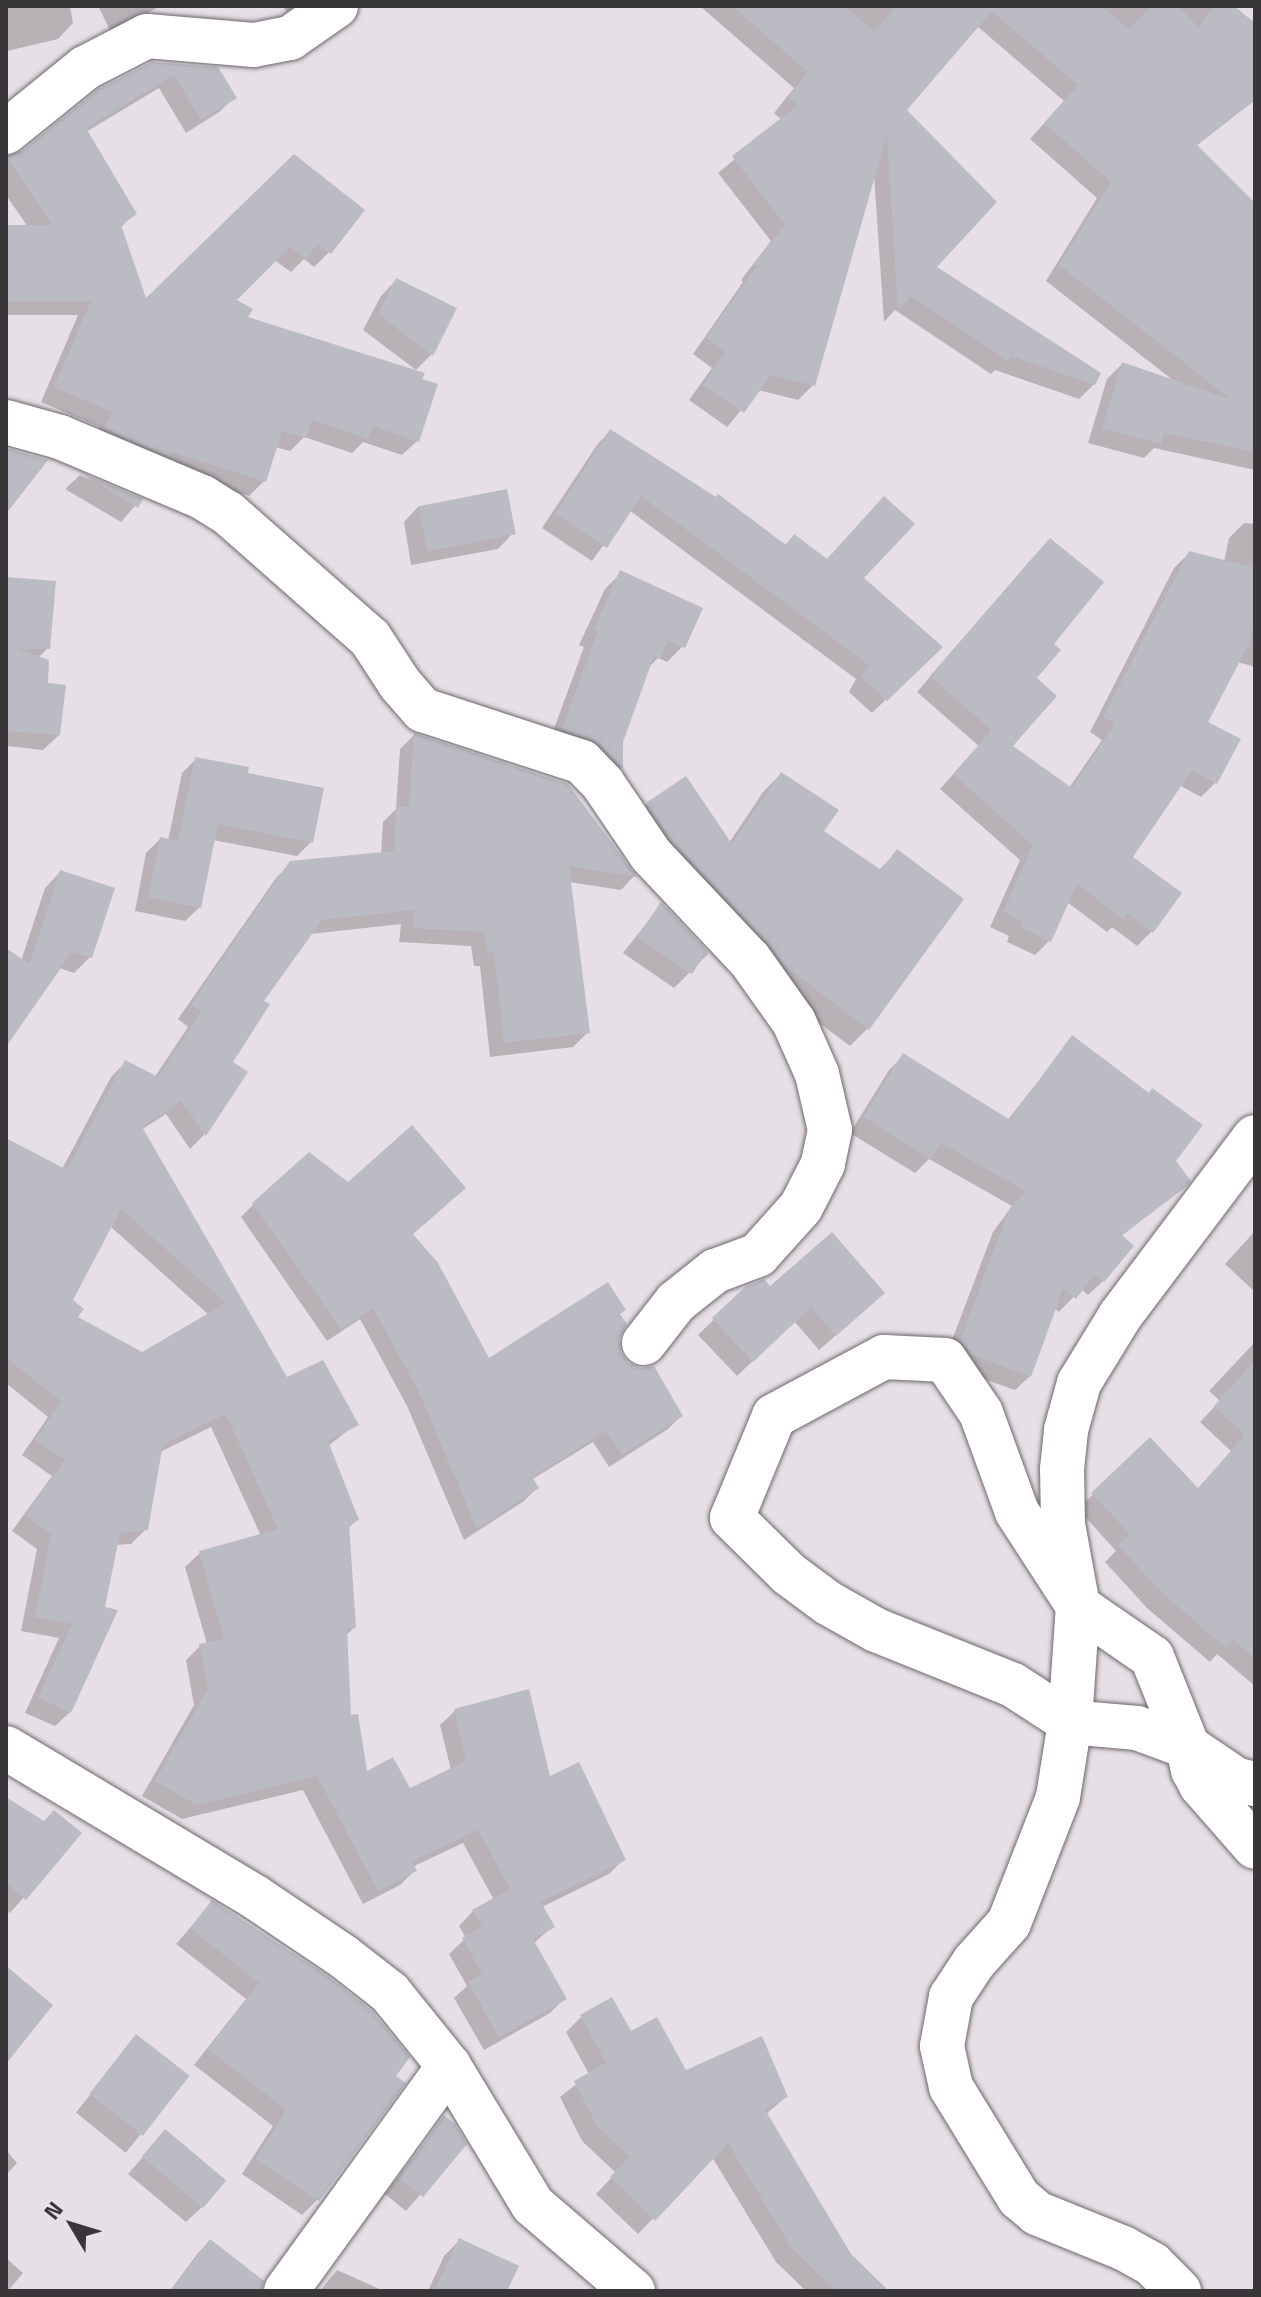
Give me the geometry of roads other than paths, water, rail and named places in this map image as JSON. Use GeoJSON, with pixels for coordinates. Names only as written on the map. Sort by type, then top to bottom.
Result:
{"type":"FeatureCollection","features":[{"type":"Feature","properties":{"kind":"street"},"geometry":{"type":"LineString","coordinates":[[6,132],[85,68],[147,36],[254,45],[290,38],[336,6]]}},
{"type":"Feature","properties":{"kind":"street"},"geometry":{"type":"LineString","coordinates":[[6,422],[60,437],[202,497],[228,513],[370,638],[400,684],[423,710],[582,762],[603,784],[651,855],[750,960],[794,1022],[817,1074],[830,1130],[823,1164],[801,1207],[758,1255],[715,1271],[676,1302],[644,1343]]}},
{"type":"Feature","properties":{"kind":"street"},"geometry":{"type":"LineString","coordinates":[[1179,2291],[1152,2264],[1123,2248],[1037,2213],[1019,2198],[951,2087],[942,2046],[951,1997],[974,1962],[1009,1923],[1058,1797],[1070,1722],[1078,1606],[1063,1524],[1062,1469],[1066,1430],[1079,1383],[1120,1316],[1255,1137]]}},
{"type":"Feature","properties":{"kind":"street"},"geometry":{"type":"LineString","coordinates":[[1255,1784],[1237,1780],[1188,1747],[1137,1728],[1070,1722],[1013,1685],[876,1630],[828,1603],[761,1550],[732,1518],[774,1416],[884,1357],[945,1360],[981,1413],[1017,1512],[1078,1606],[1152,1657],[1188,1747],[1193,1770],[1201,1785],[1255,1847]]}},
{"type":"Feature","properties":{"kind":"street"},"geometry":{"type":"LineString","coordinates":[[6,1748],[255,1897],[344,1957],[390,1993],[449,2066],[533,2205],[633,2291]]}},
{"type":"Feature","properties":{"kind":"street"},"geometry":{"type":"LineString","coordinates":[[286,2291],[449,2066]]}}]}
